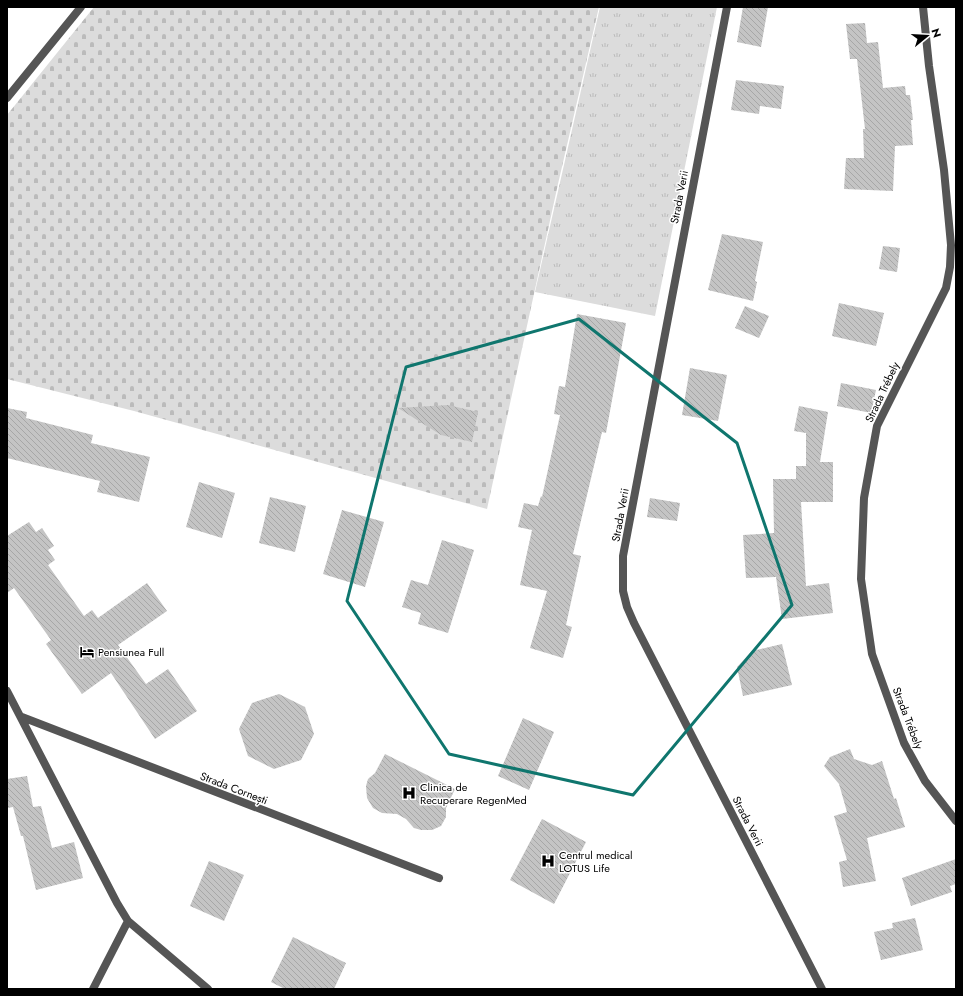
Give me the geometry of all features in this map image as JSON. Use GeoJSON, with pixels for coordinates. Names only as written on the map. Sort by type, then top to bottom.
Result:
{"type":"FeatureCollection","features":[{"type":"Feature","properties":{"kind":"street"},"geometry":{"type":"LineString","coordinates":[[7,98],[81,7]]}},
{"type":"Feature","properties":{"kind":"street","name":"Strada Verii"},"geometry":{"type":"LineString","coordinates":[[727,7],[624,556],[624,591],[627,607],[659,673],[822,989]]}},
{"type":"Feature","properties":{"kind":"street","name":"Strada Trébely"},"geometry":{"type":"LineString","coordinates":[[923,7],[929,66],[944,170],[951,245],[950,267],[946,288],[877,426],[864,498],[861,579],[872,654],[904,743],[925,781],[956,821]]}},
{"type":"Feature","properties":{"kind":"street"},"geometry":{"type":"LineString","coordinates":[[7,692],[22,717],[128,921],[208,989]]}},
{"type":"Feature","properties":{"kind":"street","name":"Strada Cornești"},"geometry":{"type":"LineString","coordinates":[[22,717],[439,878]]}},
{"type":"Feature","properties":{"kind":"street"},"geometry":{"type":"LineString","coordinates":[[93,989],[128,921]]}},
{"type":"Feature","properties":{"kind":"highlighted area"},"geometry":{"type":"Polygon","coordinates":[[[579,319],[737,443],[792,605],[633,795],[449,754],[347,601],[406,367],[579,319]]]}},
{"type":"Feature","properties":{"kind":"green space"},"geometry":{"type":"Polygon","coordinates":[[[94,7],[599,7],[558,184],[487,509],[134,411],[7,379],[7,115],[94,7]]]}},
{"type":"Feature","properties":{"kind":"green space"},"geometry":{"type":"Polygon","coordinates":[[[600,7],[717,7],[655,316],[535,292],[600,7]]]}},
{"type":"Feature","properties":{"kind":"building"},"geometry":{"type":"Polygon","coordinates":[[[743,7],[768,7],[761,47],[737,42],[743,7]]]}},
{"type":"Feature","properties":{"kind":"building"},"geometry":{"type":"Polygon","coordinates":[[[865,23],[867,43],[878,42],[883,88],[905,86],[906,95],[910,95],[913,120],[911,120],[913,145],[895,146],[893,191],[844,189],[846,158],[864,158],[863,129],[865,129],[857,59],[850,59],[846,24],[865,23]]]}},
{"type":"Feature","properties":{"kind":"building"},"geometry":{"type":"Polygon","coordinates":[[[736,80],[784,86],[781,109],[760,106],[759,114],[731,110],[736,80]]]}},
{"type":"Feature","properties":{"kind":"building"},"geometry":{"type":"Polygon","coordinates":[[[722,234],[763,242],[755,281],[757,282],[753,301],[708,290],[722,234]]]}},
{"type":"Feature","properties":{"kind":"building"},"geometry":{"type":"Polygon","coordinates":[[[883,246],[900,248],[897,272],[879,269],[883,246]]]}},
{"type":"Feature","properties":{"kind":"building"},"geometry":{"type":"Polygon","coordinates":[[[839,303],[884,313],[876,346],[832,336],[839,303]]]}},
{"type":"Feature","properties":{"kind":"building"},"geometry":{"type":"Polygon","coordinates":[[[745,306],[769,316],[759,338],[735,328],[745,306]]]}},
{"type":"Feature","properties":{"kind":"building"},"geometry":{"type":"Polygon","coordinates":[[[577,314],[626,323],[606,433],[602,432],[573,554],[581,556],[566,625],[572,627],[563,658],[530,648],[547,591],[520,585],[532,530],[518,527],[524,503],[538,506],[541,496],[542,497],[560,415],[554,414],[559,386],[565,387],[577,314]]]}},
{"type":"Feature","properties":{"kind":"building"},"geometry":{"type":"Polygon","coordinates":[[[690,368],[727,375],[718,421],[682,415],[690,368]]]}},
{"type":"Feature","properties":{"kind":"building"},"geometry":{"type":"Polygon","coordinates":[[[841,383],[876,390],[871,413],[837,406],[841,383]]]}},
{"type":"Feature","properties":{"kind":"building"},"geometry":{"type":"Polygon","coordinates":[[[448,405],[478,412],[472,442],[441,435],[398,408],[448,405]]]}},
{"type":"Feature","properties":{"kind":"building"},"geometry":{"type":"Polygon","coordinates":[[[799,406],[828,412],[820,462],[833,462],[833,502],[801,502],[806,586],[829,583],[833,613],[782,619],[776,577],[746,578],[743,535],[774,533],[773,479],[796,479],[796,466],[806,466],[806,433],[794,431],[799,406]]]}},
{"type":"Feature","properties":{"kind":"building"},"geometry":{"type":"Polygon","coordinates":[[[7,408],[27,412],[26,418],[93,435],[91,443],[150,457],[139,502],[97,492],[100,481],[7,458],[7,408]]]}},
{"type":"Feature","properties":{"kind":"building"},"geometry":{"type":"Polygon","coordinates":[[[199,482],[235,493],[222,538],[186,527],[199,482]]]}},
{"type":"Feature","properties":{"kind":"building"},"geometry":{"type":"Polygon","coordinates":[[[270,497],[306,506],[295,552],[259,543],[270,497]]]}},
{"type":"Feature","properties":{"kind":"building"},"geometry":{"type":"Polygon","coordinates":[[[650,498],[680,503],[677,521],[647,517],[650,498]]]}},
{"type":"Feature","properties":{"kind":"building"},"geometry":{"type":"Polygon","coordinates":[[[342,510],[384,522],[365,587],[323,574],[342,510]]]}},
{"type":"Feature","properties":{"kind":"building"},"geometry":{"type":"Polygon","coordinates":[[[29,522],[36,532],[42,528],[54,546],[48,550],[55,560],[48,565],[84,616],[92,610],[98,618],[147,583],[167,611],[118,645],[146,684],[168,669],[197,711],[155,739],[111,673],[82,694],[46,644],[51,640],[14,588],[7,593],[7,536],[29,522]]]}},
{"type":"Feature","properties":{"kind":"building"},"geometry":{"type":"Polygon","coordinates":[[[442,540],[474,550],[448,633],[418,624],[421,613],[402,607],[411,580],[428,585],[442,540]]]}},
{"type":"Feature","properties":{"kind":"building"},"geometry":{"type":"Polygon","coordinates":[[[782,644],[792,685],[743,696],[737,667],[752,651],[782,644]]]}},
{"type":"Feature","properties":{"kind":"building"},"geometry":{"type":"Polygon","coordinates":[[[279,694],[305,707],[314,734],[301,760],[274,769],[248,756],[239,729],[252,703],[279,694]]]}},
{"type":"Feature","properties":{"kind":"building"},"geometry":{"type":"Polygon","coordinates":[[[523,718],[554,732],[529,790],[498,776],[523,718]]]}},
{"type":"Feature","properties":{"kind":"building"},"geometry":{"type":"Polygon","coordinates":[[[850,749],[854,759],[872,765],[882,761],[905,827],[867,838],[876,881],[843,887],[839,862],[847,860],[834,816],[847,812],[839,784],[824,766],[830,757],[850,749]]]}},
{"type":"Feature","properties":{"kind":"building","name":"Clinica de Recuperare RegenMed"},"geometry":{"type":"Polygon","coordinates":[[[385,754],[455,789],[446,808],[446,817],[441,826],[432,830],[421,830],[414,828],[406,819],[397,814],[382,813],[373,808],[367,798],[366,786],[368,779],[375,773],[385,754]]]}},
{"type":"Feature","properties":{"kind":"building"},"geometry":{"type":"Polygon","coordinates":[[[27,776],[33,807],[41,806],[52,848],[74,842],[83,878],[36,890],[23,836],[21,836],[13,807],[7,808],[7,779],[27,776]]]}},
{"type":"Feature","properties":{"kind":"building","name":"Centrul medical LOTUS Life"},"geometry":{"type":"Polygon","coordinates":[[[542,819],[586,842],[554,904],[510,880],[542,819]]]}},
{"type":"Feature","properties":{"kind":"building"},"geometry":{"type":"Polygon","coordinates":[[[956,859],[956,884],[950,886],[952,892],[911,906],[902,878],[956,859]]]}},
{"type":"Feature","properties":{"kind":"building"},"geometry":{"type":"Polygon","coordinates":[[[209,861],[244,875],[224,921],[190,906],[209,861]]]}},
{"type":"Feature","properties":{"kind":"building"},"geometry":{"type":"Polygon","coordinates":[[[915,918],[923,950],[881,960],[874,932],[893,928],[892,923],[915,918]]]}},
{"type":"Feature","properties":{"kind":"building"},"geometry":{"type":"Polygon","coordinates":[[[293,937],[346,963],[334,989],[285,989],[271,982],[293,937]]]}},
{"type":"Feature","properties":{"kind":"place","name":"Pensiunea Full"},"geometry":{"type":"Point","coordinates":[87,652]}},
{"type":"Feature","properties":{"kind":"place","name":"Clinica de Recuperare RegenMed"},"geometry":{"type":"Point","coordinates":[409,793]}},
{"type":"Feature","properties":{"kind":"place","name":"Centrul medical LOTUS Life"},"geometry":{"type":"Point","coordinates":[548,861]}}]}
